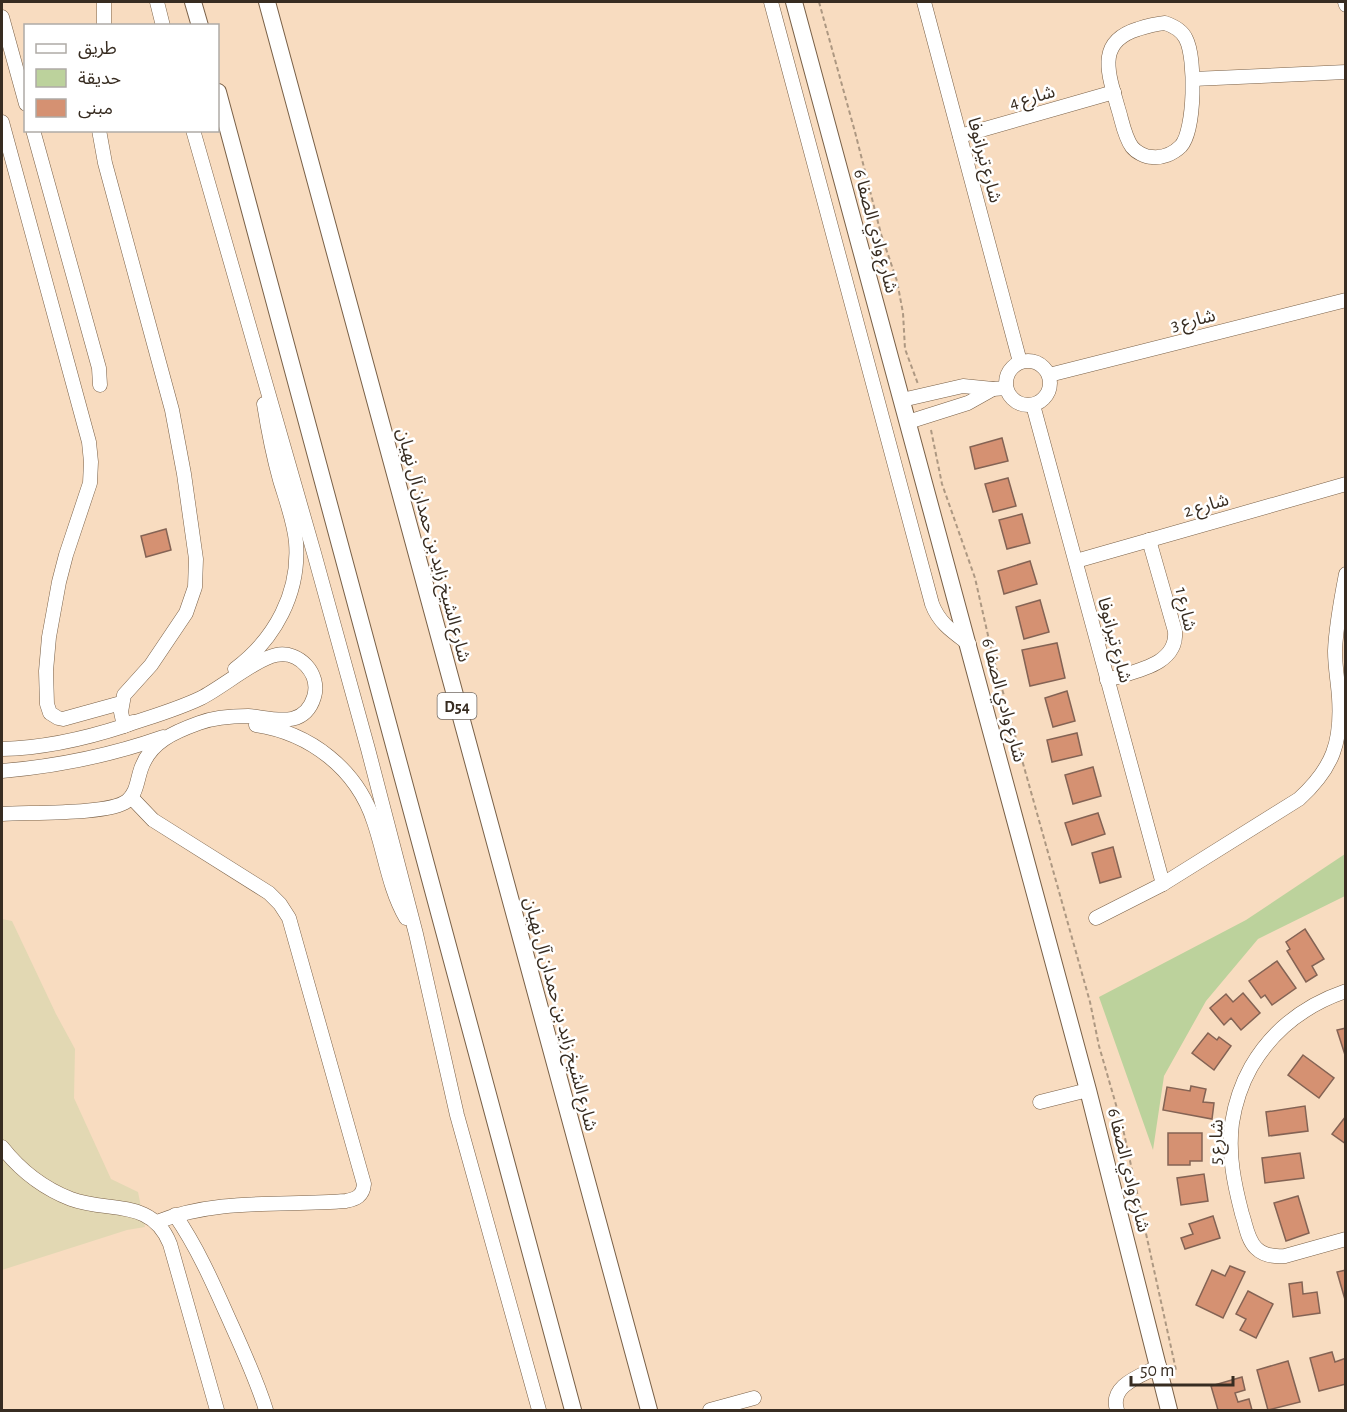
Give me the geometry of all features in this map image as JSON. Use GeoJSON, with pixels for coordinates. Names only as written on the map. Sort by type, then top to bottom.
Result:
{"type":"FeatureCollection","features":[{"type":"Feature","properties":{"kind":"main road"},"geometry":{"type":"LineString","coordinates":[[193,2],[199,24]]}},
{"type":"Feature","properties":{"kind":"main road","name":"شارع الشيخ زايد بن حمدان آل نهيان"},"geometry":{"type":"LineString","coordinates":[[267,2],[649,1410]]}},
{"type":"Feature","properties":{"kind":"main road","name":"شارع وادي الصفا 6"},"geometry":{"type":"LineString","coordinates":[[794,2],[1088,1090],[1169,1410]]}},
{"type":"Feature","properties":{"kind":"main road"},"geometry":{"type":"LineString","coordinates":[[219,96],[573,1410]]}},
{"type":"Feature","properties":{"kind":"street"},"geometry":{"type":"LineString","coordinates":[[104,2],[104,24]]}},
{"type":"Feature","properties":{"kind":"street"},"geometry":{"type":"LineString","coordinates":[[157,2],[162,24]]}},
{"type":"Feature","properties":{"kind":"street"},"geometry":{"type":"LineString","coordinates":[[771,2],[932,604],[946,626],[969,644]]}},
{"type":"Feature","properties":{"kind":"street","name":"شارع تيرانوفا"},"geometry":{"type":"LineString","coordinates":[[924,2],[1020,362]]}},
{"type":"Feature","properties":{"kind":"street"},"geometry":{"type":"LineString","coordinates":[[2,17],[24,97]]}},
{"type":"Feature","properties":{"kind":"street"},"geometry":{"type":"LineString","coordinates":[[1156,24],[1174,26],[1181,31],[1190,49],[1193,79],[1187,136],[1181,146],[1161,157],[1149,157],[1139,153],[1127,138],[1114,92],[1108,62],[1108,53],[1112,44],[1127,32],[1156,24]]}},
{"type":"Feature","properties":{"kind":"street"},"geometry":{"type":"LineString","coordinates":[[1193,79],[1346,72]]}},
{"type":"Feature","properties":{"kind":"street","name":"شارع 4"},"geometry":{"type":"LineString","coordinates":[[960,136],[1114,92]]}},
{"type":"Feature","properties":{"kind":"street"},"geometry":{"type":"LineString","coordinates":[[2,122],[89,442],[91,462],[87,493],[66,555],[53,609],[46,671],[48,708],[54,716],[63,719],[121,704]]}},
{"type":"Feature","properties":{"kind":"street"},"geometry":{"type":"LineString","coordinates":[[34,132],[99,368],[100,385]]}},
{"type":"Feature","properties":{"kind":"street"},"geometry":{"type":"LineString","coordinates":[[99,132],[105,163],[172,410],[196,559],[195,587],[186,613],[151,665],[124,695],[121,704],[124,726]]}},
{"type":"Feature","properties":{"kind":"street"},"geometry":{"type":"LineString","coordinates":[[194,132],[362,726],[416,934],[457,1115],[539,1410]]}},
{"type":"Feature","properties":{"kind":"street"},"geometry":{"type":"LineString","coordinates":[[2,176],[16,175]]}},
{"type":"Feature","properties":{"kind":"street","name":"شارع 3"},"geometry":{"type":"LineString","coordinates":[[1049,375],[1346,300]]}},
{"type":"Feature","properties":{"kind":"street"},"geometry":{"type":"LineString","coordinates":[[124,726],[220,678],[248,659],[270,634],[286,606],[295,574],[296,542],[266,420],[258,357]]}},
{"type":"Feature","properties":{"kind":"street"},"geometry":{"type":"LineString","coordinates":[[902,400],[963,386],[995,391],[1009,394],[1019,404],[1033,405],[1047,393],[1050,384],[1049,375],[1037,363],[1020,362],[1008,372],[995,391],[968,403],[908,422]]}},
{"type":"Feature","properties":{"kind":"street"},"geometry":{"type":"LineString","coordinates":[[927,394],[932,414]]}},
{"type":"Feature","properties":{"kind":"street","name":"شارع تيرانوفا"},"geometry":{"type":"LineString","coordinates":[[1033,405],[1163,884]]}},
{"type":"Feature","properties":{"kind":"street","name":"شارع 2"},"geometry":{"type":"LineString","coordinates":[[1076,561],[1346,484]]}},
{"type":"Feature","properties":{"kind":"street","name":"شارع 1"},"geometry":{"type":"LineString","coordinates":[[1107,680],[1160,662],[1171,652],[1174,645],[1175,630],[1149,540]]}},
{"type":"Feature","properties":{"kind":"street"},"geometry":{"type":"LineString","coordinates":[[1096,918],[1163,884],[1299,799],[1314,786],[1325,771],[1334,754],[1339,735],[1335,654],[1346,574]]}},
{"type":"Feature","properties":{"kind":"street"},"geometry":{"type":"LineString","coordinates":[[2,749],[22,749],[64,743],[124,726],[201,697],[276,655],[298,658],[313,674],[315,689],[311,704],[295,718],[280,720],[249,716],[224,717],[200,722],[163,737],[91,759],[62,765],[2,771]]}},
{"type":"Feature","properties":{"kind":"street"},"geometry":{"type":"LineString","coordinates":[[2,814],[121,805],[132,797],[142,766],[163,737],[218,726],[249,724],[278,730],[305,740],[330,757],[352,780],[368,806],[396,898],[416,934]]}},
{"type":"Feature","properties":{"kind":"street"},"geometry":{"type":"LineString","coordinates":[[132,797],[153,820],[268,893],[280,904],[289,918],[364,1185],[361,1195],[346,1202],[234,1205],[194,1210],[157,1222]]}},
{"type":"Feature","properties":{"kind":"street","name":"شارع 5"},"geometry":{"type":"LineString","coordinates":[[1346,991],[1312,1005],[1293,1017],[1276,1032],[1262,1050],[1250,1069],[1239,1095],[1230,1149],[1233,1177],[1244,1221],[1251,1242],[1257,1249],[1275,1257],[1285,1256],[1346,1239]]}},
{"type":"Feature","properties":{"kind":"street"},"geometry":{"type":"LineString","coordinates":[[1040,1102],[1088,1090]]}},
{"type":"Feature","properties":{"kind":"street"},"geometry":{"type":"LineString","coordinates":[[2,1147],[27,1174],[56,1193],[89,1204],[141,1212],[157,1222],[170,1244],[218,1410]]}},
{"type":"Feature","properties":{"kind":"street"},"geometry":{"type":"LineString","coordinates":[[175,1215],[193,1243],[210,1277],[254,1375],[266,1410]]}},
{"type":"Feature","properties":{"kind":"street"},"geometry":{"type":"LineString","coordinates":[[1117,1410],[1115,1398],[1122,1387],[1159,1366]]}},
{"type":"Feature","properties":{"kind":"street"},"geometry":{"type":"LineString","coordinates":[[710,1410],[753,1398]]}},
{"type":"Feature","properties":{"kind":"path"},"geometry":{"type":"LineString","coordinates":[[819,2],[881,234],[897,281],[903,313],[905,349],[912,372],[927,394]]}},
{"type":"Feature","properties":{"kind":"path"},"geometry":{"type":"LineString","coordinates":[[932,414],[942,484],[975,578],[992,653],[1028,787],[1063,901],[1099,1046],[1123,1129],[1176,1370]]}},
{"type":"Feature","properties":{"kind":"green space"},"geometry":{"type":"Polygon","coordinates":[[[1345,854],[1345,896],[1258,939],[1206,1001],[1164,1076],[1153,1150],[1099,997],[1246,920],[1345,854]]]}},
{"type":"Feature","properties":{"kind":"sand"},"geometry":{"type":"Polygon","coordinates":[[[2,919],[12,921],[75,1049],[74,1098],[111,1179],[138,1192],[145,1227],[127,1230],[2,1270],[2,919]]]}},
{"type":"Feature","properties":{"kind":"building"},"geometry":{"type":"Polygon","coordinates":[[[1002,438],[1008,461],[975,469],[970,447],[1002,438]]]}},
{"type":"Feature","properties":{"kind":"building"},"geometry":{"type":"Polygon","coordinates":[[[1008,478],[1016,506],[993,512],[985,484],[1008,478]]]}},
{"type":"Feature","properties":{"kind":"building"},"geometry":{"type":"Polygon","coordinates":[[[1022,514],[1030,543],[1007,549],[999,520],[1022,514]]]}},
{"type":"Feature","properties":{"kind":"building"},"geometry":{"type":"Polygon","coordinates":[[[166,529],[171,550],[146,557],[141,536],[166,529]]]}},
{"type":"Feature","properties":{"kind":"building"},"geometry":{"type":"Polygon","coordinates":[[[1030,561],[1037,584],[1004,594],[998,571],[1030,561]]]}},
{"type":"Feature","properties":{"kind":"building"},"geometry":{"type":"Polygon","coordinates":[[[1040,600],[1049,632],[1024,639],[1016,607],[1040,600]]]}},
{"type":"Feature","properties":{"kind":"building"},"geometry":{"type":"Polygon","coordinates":[[[1057,643],[1065,678],[1030,686],[1022,650],[1057,643]]]}},
{"type":"Feature","properties":{"kind":"building"},"geometry":{"type":"Polygon","coordinates":[[[1067,691],[1075,721],[1053,727],[1045,698],[1067,691]]]}},
{"type":"Feature","properties":{"kind":"building"},"geometry":{"type":"Polygon","coordinates":[[[1077,733],[1082,755],[1052,762],[1047,740],[1077,733]]]}},
{"type":"Feature","properties":{"kind":"building"},"geometry":{"type":"Polygon","coordinates":[[[1093,767],[1101,796],[1073,804],[1065,775],[1093,767]]]}},
{"type":"Feature","properties":{"kind":"building"},"geometry":{"type":"Polygon","coordinates":[[[1098,813],[1105,834],[1072,845],[1065,823],[1098,813]]]}},
{"type":"Feature","properties":{"kind":"building"},"geometry":{"type":"Polygon","coordinates":[[[1113,847],[1121,877],[1100,883],[1092,853],[1113,847]]]}},
{"type":"Feature","properties":{"kind":"building"},"geometry":{"type":"Polygon","coordinates":[[[1305,929],[1324,959],[1312,966],[1317,975],[1306,982],[1287,951],[1290,949],[1286,942],[1305,929]]]}},
{"type":"Feature","properties":{"kind":"building"},"geometry":{"type":"Polygon","coordinates":[[[1277,961],[1296,988],[1272,1005],[1265,995],[1261,998],[1249,981],[1277,961]]]}},
{"type":"Feature","properties":{"kind":"building"},"geometry":{"type":"Polygon","coordinates":[[[1243,993],[1260,1013],[1241,1030],[1231,1018],[1224,1025],[1210,1008],[1226,994],[1233,1002],[1243,993]]]}},
{"type":"Feature","properties":{"kind":"building"},"geometry":{"type":"Polygon","coordinates":[[[1346,1028],[1346,1058],[1337,1030],[1346,1028]]]}},
{"type":"Feature","properties":{"kind":"building"},"geometry":{"type":"Polygon","coordinates":[[[1208,1033],[1217,1040],[1219,1037],[1231,1046],[1214,1070],[1192,1053],[1208,1033]]]}},
{"type":"Feature","properties":{"kind":"building"},"geometry":{"type":"Polygon","coordinates":[[[1303,1055],[1334,1078],[1319,1098],[1288,1075],[1303,1055]]]}},
{"type":"Feature","properties":{"kind":"building"},"geometry":{"type":"Polygon","coordinates":[[[1191,1086],[1206,1089],[1203,1102],[1214,1103],[1212,1119],[1163,1110],[1167,1087],[1190,1091],[1191,1086]]]}},
{"type":"Feature","properties":{"kind":"building"},"geometry":{"type":"Polygon","coordinates":[[[1305,1106],[1308,1131],[1269,1136],[1266,1112],[1305,1106]]]}},
{"type":"Feature","properties":{"kind":"building"},"geometry":{"type":"Polygon","coordinates":[[[1346,1116],[1346,1144],[1332,1134],[1346,1116]]]}},
{"type":"Feature","properties":{"kind":"building"},"geometry":{"type":"Polygon","coordinates":[[[1168,1133],[1202,1133],[1202,1161],[1190,1161],[1190,1165],[1168,1165],[1168,1133]]]}},
{"type":"Feature","properties":{"kind":"building"},"geometry":{"type":"Polygon","coordinates":[[[1300,1153],[1304,1178],[1265,1183],[1262,1158],[1300,1153]]]}},
{"type":"Feature","properties":{"kind":"building"},"geometry":{"type":"Polygon","coordinates":[[[1204,1174],[1208,1201],[1181,1205],[1177,1178],[1204,1174]]]}},
{"type":"Feature","properties":{"kind":"building"},"geometry":{"type":"Polygon","coordinates":[[[1298,1196],[1309,1233],[1286,1241],[1274,1203],[1298,1196]]]}},
{"type":"Feature","properties":{"kind":"building"},"geometry":{"type":"Polygon","coordinates":[[[1213,1216],[1220,1238],[1185,1249],[1181,1238],[1193,1234],[1189,1224],[1213,1216]]]}},
{"type":"Feature","properties":{"kind":"building"},"geometry":{"type":"Polygon","coordinates":[[[1230,1266],[1245,1272],[1223,1318],[1196,1305],[1212,1270],[1225,1276],[1230,1266]]]}},
{"type":"Feature","properties":{"kind":"building"},"geometry":{"type":"Polygon","coordinates":[[[1346,1270],[1346,1303],[1337,1272],[1346,1270]]]}},
{"type":"Feature","properties":{"kind":"building"},"geometry":{"type":"Polygon","coordinates":[[[1302,1282],[1303,1294],[1317,1292],[1320,1313],[1293,1317],[1289,1284],[1302,1282]]]}},
{"type":"Feature","properties":{"kind":"building"},"geometry":{"type":"Polygon","coordinates":[[[1248,1291],[1273,1304],[1256,1338],[1240,1330],[1246,1319],[1236,1314],[1248,1291]]]}},
{"type":"Feature","properties":{"kind":"building"},"geometry":{"type":"Polygon","coordinates":[[[1332,1352],[1335,1362],[1346,1358],[1346,1384],[1319,1391],[1310,1358],[1332,1352]]]}},
{"type":"Feature","properties":{"kind":"building"},"geometry":{"type":"Polygon","coordinates":[[[1288,1361],[1300,1402],[1268,1410],[1257,1370],[1288,1361]]]}},
{"type":"Feature","properties":{"kind":"building"},"geometry":{"type":"Polygon","coordinates":[[[1242,1377],[1245,1390],[1235,1393],[1238,1402],[1249,1399],[1252,1410],[1218,1410],[1211,1386],[1242,1377]]]}}]}
